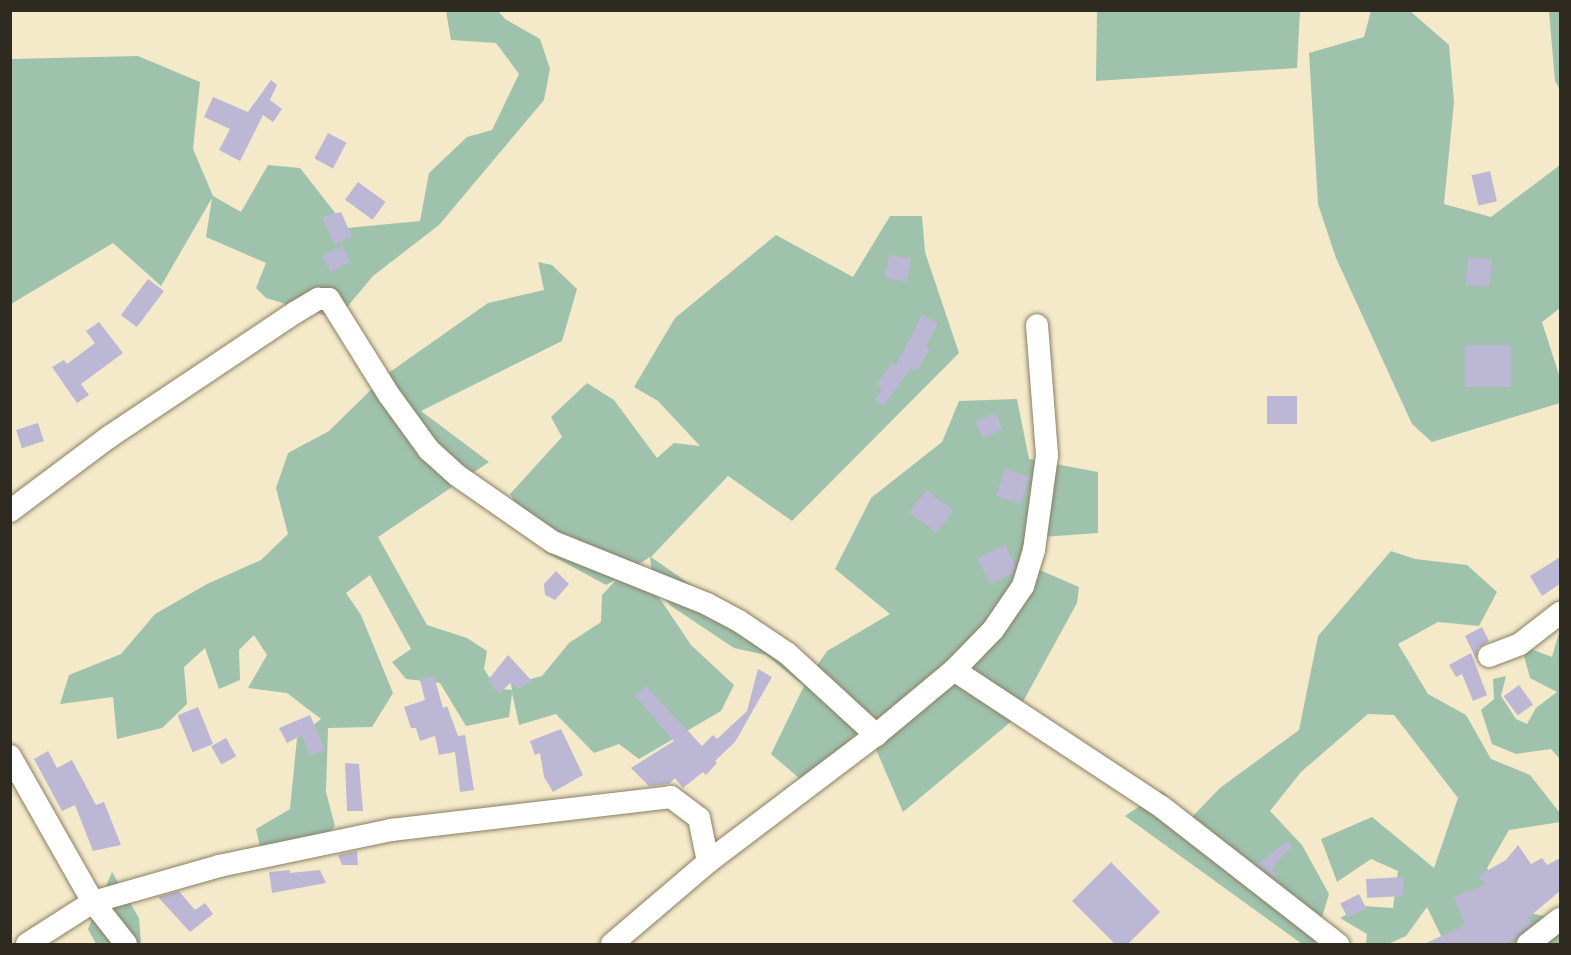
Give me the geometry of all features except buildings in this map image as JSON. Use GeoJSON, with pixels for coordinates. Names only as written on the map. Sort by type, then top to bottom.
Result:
{"type":"FeatureCollection","features":[{"type":"Feature","properties":{"kind":"street"},"geometry":{"type":"LineString","coordinates":[[10,511],[109,437],[296,312],[318,299],[329,299],[389,395],[429,450],[458,476],[553,542],[707,604],[739,621],[788,654],[876,735]]}},
{"type":"Feature","properties":{"kind":"street"},"geometry":{"type":"LineString","coordinates":[[612,945],[708,862],[876,735],[954,670],[993,630],[1023,586],[1034,550],[1047,455],[1037,325]]}},
{"type":"Feature","properties":{"kind":"street"},"geometry":{"type":"LineString","coordinates":[[1489,656],[1520,644],[1560,613]]}},
{"type":"Feature","properties":{"kind":"street"},"geometry":{"type":"LineString","coordinates":[[954,670],[1163,808],[1338,945]]}},
{"type":"Feature","properties":{"kind":"street"},"geometry":{"type":"LineString","coordinates":[[10,756],[93,902],[126,945]]}},
{"type":"Feature","properties":{"kind":"street"},"geometry":{"type":"LineString","coordinates":[[27,945],[93,902],[219,866],[391,830],[671,797],[699,818],[708,862]]}},
{"type":"Feature","properties":{"kind":"street"},"geometry":{"type":"LineString","coordinates":[[1528,945],[1560,919]]}},
{"type":"Feature","properties":{"kind":"green space"},"geometry":{"type":"Polygon","coordinates":[[[446,11],[498,11],[505,19],[540,39],[550,69],[544,100],[439,225],[373,276],[337,319],[266,298],[256,288],[266,263],[206,237],[212,198],[161,286],[113,243],[11,304],[10,59],[138,56],[200,82],[193,149],[213,196],[241,212],[268,165],[300,168],[347,228],[420,221],[429,173],[467,137],[492,130],[519,74],[496,43],[451,40],[446,11]]]}},
{"type":"Feature","properties":{"kind":"green space"},"geometry":{"type":"Polygon","coordinates":[[[1097,11],[1300,11],[1297,68],[1096,81],[1097,11]]]}},
{"type":"Feature","properties":{"kind":"green space"},"geometry":{"type":"Polygon","coordinates":[[[1371,11],[1410,11],[1449,45],[1454,102],[1444,204],[1491,217],[1560,165],[1560,308],[1542,322],[1560,378],[1560,403],[1432,442],[1412,424],[1336,258],[1318,204],[1309,53],[1364,37],[1371,11]]]}},
{"type":"Feature","properties":{"kind":"green space"},"geometry":{"type":"Polygon","coordinates":[[[1560,11],[1560,90],[1555,81],[1549,12],[1560,11]]]}},
{"type":"Feature","properties":{"kind":"green space"},"geometry":{"type":"Polygon","coordinates":[[[890,216],[922,216],[925,252],[959,353],[792,521],[728,476],[651,557],[777,645],[797,667],[804,685],[827,651],[890,614],[835,569],[871,498],[942,442],[959,401],[1017,399],[1029,459],[1098,472],[1098,533],[1042,537],[1035,568],[1079,587],[1077,603],[1013,720],[903,812],[865,724],[807,785],[771,754],[804,686],[766,655],[734,648],[671,606],[653,584],[650,557],[621,576],[648,581],[691,645],[734,685],[721,711],[639,759],[619,744],[594,753],[556,714],[519,725],[512,693],[509,717],[466,726],[440,683],[406,679],[392,662],[411,649],[370,575],[346,593],[361,615],[393,693],[372,727],[328,728],[326,792],[335,826],[311,855],[264,865],[256,829],[290,809],[297,738],[321,719],[287,693],[248,688],[267,655],[254,635],[239,650],[240,680],[219,689],[205,648],[184,667],[187,704],[162,728],[117,739],[113,697],[60,704],[69,675],[121,654],[155,614],[207,584],[261,560],[288,534],[276,488],[288,453],[329,431],[387,374],[488,303],[544,290],[538,262],[552,265],[577,289],[562,341],[421,411],[489,462],[378,537],[427,625],[467,638],[487,651],[484,669],[497,689],[512,690],[511,684],[542,676],[569,643],[601,622],[602,595],[617,579],[606,585],[545,552],[510,494],[562,437],[551,417],[587,383],[614,400],[657,458],[674,443],[700,446],[658,401],[634,387],[675,318],[776,235],[853,277],[890,216]]]}},
{"type":"Feature","properties":{"kind":"green space"},"geometry":{"type":"Polygon","coordinates":[[[1391,551],[1415,559],[1467,565],[1497,592],[1479,626],[1438,622],[1398,644],[1428,694],[1466,715],[1491,759],[1530,775],[1560,813],[1560,822],[1509,830],[1487,868],[1515,910],[1549,917],[1560,907],[1560,944],[1445,944],[1427,907],[1406,936],[1388,944],[1366,944],[1367,934],[1340,918],[1363,906],[1393,908],[1398,871],[1371,859],[1337,882],[1321,839],[1372,817],[1434,868],[1458,798],[1394,715],[1368,714],[1301,772],[1270,811],[1302,845],[1329,894],[1314,944],[1302,944],[1125,816],[1162,791],[1190,819],[1220,788],[1299,730],[1318,636],[1391,551]]]}},
{"type":"Feature","properties":{"kind":"green space"},"geometry":{"type":"Polygon","coordinates":[[[1560,629],[1560,759],[1551,749],[1516,754],[1492,744],[1481,710],[1494,699],[1493,679],[1506,676],[1501,696],[1516,719],[1527,724],[1536,708],[1557,692],[1530,678],[1524,656],[1528,648],[1552,657],[1560,629]]]}},
{"type":"Feature","properties":{"kind":"green space"},"geometry":{"type":"Polygon","coordinates":[[[112,872],[139,918],[141,944],[96,944],[88,929],[112,872]]]}}]}
